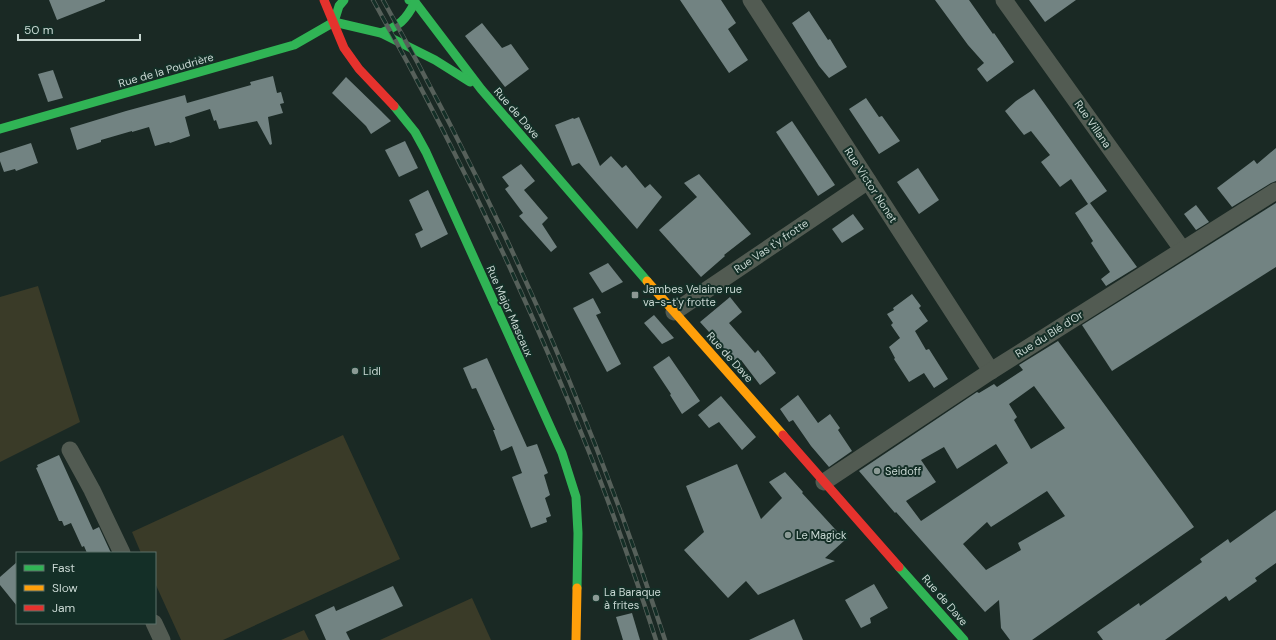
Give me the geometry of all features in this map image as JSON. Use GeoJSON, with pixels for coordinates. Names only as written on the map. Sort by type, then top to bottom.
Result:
{"type":"FeatureCollection","features":[{"type":"Feature","properties":{"kind":"main road"},"geometry":{"type":"LineString","coordinates":[[324,0],[334,22]]}},
{"type":"Feature","properties":{"kind":"main road"},"geometry":{"type":"LineString","coordinates":[[334,22],[339,6],[344,0]]}},
{"type":"Feature","properties":{"kind":"main road"},"geometry":{"type":"LineString","coordinates":[[381,33],[398,26],[403,22],[408,17],[415,0]]}},
{"type":"Feature","properties":{"kind":"main road","name":"Rue de Dave"},"geometry":{"type":"LineString","coordinates":[[415,0],[480,89],[674,312],[964,640]]}},
{"type":"Feature","properties":{"kind":"main road","name":"Rue de Dave"},"geometry":{"type":"LineString","coordinates":[[334,22],[381,33],[434,60],[480,89]]}},
{"type":"Feature","properties":{"kind":"main road","name":"Rue de la Poudrière"},"geometry":{"type":"LineString","coordinates":[[0,129],[294,45],[334,22]]}},
{"type":"Feature","properties":{"kind":"main road","name":"Rue Major Mascaux"},"geometry":{"type":"LineString","coordinates":[[334,22],[344,48],[359,69],[398,110],[426,152],[562,453],[576,497],[578,533],[576,640]]}},
{"type":"Feature","properties":{"kind":"street","name":"Rue Victor Nonet"},"geometry":{"type":"LineString","coordinates":[[751,0],[991,371]]}},
{"type":"Feature","properties":{"kind":"street","name":"Rue Villana"},"geometry":{"type":"LineString","coordinates":[[1004,0],[1182,249]]}},
{"type":"Feature","properties":{"kind":"street","name":"Rue Vas t'y frotte"},"geometry":{"type":"LineString","coordinates":[[674,312],[868,181]]}},
{"type":"Feature","properties":{"kind":"street","name":"Rue du Blé d'Or"},"geometry":{"type":"LineString","coordinates":[[824,482],[991,371],[1276,191]]}},
{"type":"Feature","properties":{"kind":"street"},"geometry":{"type":"LineString","coordinates":[[70,450],[92,490],[122,552]]}},
{"type":"Feature","properties":{"kind":"street"},"geometry":{"type":"LineString","coordinates":[[154,624],[162,640]]}},
{"type":"Feature","properties":{"kind":"green space"},"geometry":{"type":"Polygon","coordinates":[[[38,286],[80,422],[0,462],[0,297],[38,286]]]}},
{"type":"Feature","properties":{"kind":"green space"},"geometry":{"type":"Polygon","coordinates":[[[343,435],[400,559],[223,640],[181,640],[156,585],[156,552],[141,552],[132,532],[343,435]]]}},
{"type":"Feature","properties":{"kind":"green space"},"geometry":{"type":"Polygon","coordinates":[[[472,598],[491,640],[380,640],[472,598]]]}},
{"type":"Feature","properties":{"kind":"green space"},"geometry":{"type":"Polygon","coordinates":[[[304,630],[309,640],[281,640],[304,630]]]}},
{"type":"Feature","properties":{"kind":"building"},"geometry":{"type":"Polygon","coordinates":[[[49,0],[105,0],[105,1],[57,20],[49,0]]]}},
{"type":"Feature","properties":{"kind":"building"},"geometry":{"type":"Polygon","coordinates":[[[680,0],[721,0],[736,23],[728,29],[748,60],[729,73],[680,0]]]}},
{"type":"Feature","properties":{"kind":"building"},"geometry":{"type":"Polygon","coordinates":[[[935,0],[969,0],[1014,62],[987,82],[977,69],[984,63],[968,45],[935,0]]]}},
{"type":"Feature","properties":{"kind":"building"},"geometry":{"type":"Polygon","coordinates":[[[1029,0],[1076,0],[1045,22],[1029,0]]]}},
{"type":"Feature","properties":{"kind":"building"},"geometry":{"type":"Polygon","coordinates":[[[809,11],[828,40],[830,39],[847,67],[829,78],[819,66],[792,23],[809,11]]]}},
{"type":"Feature","properties":{"kind":"building"},"geometry":{"type":"Polygon","coordinates":[[[482,23],[502,48],[511,44],[529,69],[505,87],[465,36],[482,23]]]}},
{"type":"Feature","properties":{"kind":"building"},"geometry":{"type":"Polygon","coordinates":[[[53,70],[63,98],[48,102],[38,74],[53,70]]]}},
{"type":"Feature","properties":{"kind":"building"},"geometry":{"type":"Polygon","coordinates":[[[273,76],[277,93],[281,92],[284,103],[280,104],[283,113],[268,117],[272,144],[270,145],[257,121],[219,129],[216,120],[214,121],[210,109],[185,117],[190,136],[170,143],[155,146],[149,127],[101,140],[101,142],[77,150],[70,128],[185,95],[187,103],[251,85],[250,82],[273,76]]]}},
{"type":"Feature","properties":{"kind":"building"},"geometry":{"type":"Polygon","coordinates":[[[346,77],[391,121],[371,134],[366,126],[332,93],[346,77]]]}},
{"type":"Feature","properties":{"kind":"building"},"geometry":{"type":"Polygon","coordinates":[[[1034,89],[1107,191],[1090,203],[1137,267],[1106,286],[1101,279],[1110,272],[1091,243],[1093,241],[1075,213],[1088,204],[1071,179],[1060,187],[1041,162],[1050,155],[1031,131],[1024,135],[1005,111],[1016,101],[1034,89]]]}},
{"type":"Feature","properties":{"kind":"building"},"geometry":{"type":"Polygon","coordinates":[[[866,98],[879,117],[882,116],[900,141],[879,154],[849,109],[866,98]]]}},
{"type":"Feature","properties":{"kind":"building"},"geometry":{"type":"Polygon","coordinates":[[[579,117],[600,166],[611,156],[622,168],[626,165],[645,188],[650,184],[662,197],[637,229],[579,163],[572,166],[555,125],[579,117]]]}},
{"type":"Feature","properties":{"kind":"building"},"geometry":{"type":"Polygon","coordinates":[[[792,121],[835,185],[818,196],[776,132],[792,121]]]}},
{"type":"Feature","properties":{"kind":"building"},"geometry":{"type":"Polygon","coordinates":[[[405,141],[418,168],[399,177],[385,150],[405,141]]]}},
{"type":"Feature","properties":{"kind":"building"},"geometry":{"type":"Polygon","coordinates":[[[31,143],[38,163],[16,171],[15,169],[4,172],[0,161],[0,153],[31,143]]]}},
{"type":"Feature","properties":{"kind":"building"},"geometry":{"type":"Polygon","coordinates":[[[1276,148],[1276,181],[1232,207],[1217,188],[1254,160],[1257,164],[1276,148]]]}},
{"type":"Feature","properties":{"kind":"building"},"geometry":{"type":"Polygon","coordinates":[[[521,164],[535,181],[524,190],[548,218],[542,224],[557,247],[551,252],[519,216],[523,213],[505,189],[509,186],[502,177],[521,164]]]}},
{"type":"Feature","properties":{"kind":"building"},"geometry":{"type":"Polygon","coordinates":[[[918,168],[939,200],[919,214],[897,182],[918,168]]]}},
{"type":"Feature","properties":{"kind":"building"},"geometry":{"type":"Polygon","coordinates":[[[699,174],[751,234],[724,255],[725,256],[701,277],[659,230],[697,197],[684,183],[699,174]]]}},
{"type":"Feature","properties":{"kind":"building"},"geometry":{"type":"Polygon","coordinates":[[[428,190],[448,234],[421,248],[415,234],[423,230],[409,200],[428,190]]]}},
{"type":"Feature","properties":{"kind":"building"},"geometry":{"type":"Polygon","coordinates":[[[1276,203],[1276,267],[1112,371],[1082,325],[1276,203]]]}},
{"type":"Feature","properties":{"kind":"building"},"geometry":{"type":"Polygon","coordinates":[[[1196,205],[1209,222],[1196,230],[1184,214],[1196,205]]]}},
{"type":"Feature","properties":{"kind":"building"},"geometry":{"type":"Polygon","coordinates":[[[853,214],[864,229],[842,243],[832,229],[853,214]]]}},
{"type":"Feature","properties":{"kind":"building"},"geometry":{"type":"Polygon","coordinates":[[[608,263],[623,282],[602,293],[589,273],[608,263]]]}},
{"type":"Feature","properties":{"kind":"building"},"geometry":{"type":"Polygon","coordinates":[[[912,294],[921,306],[919,308],[928,321],[915,331],[926,350],[929,349],[948,379],[934,388],[924,373],[909,382],[894,359],[895,358],[889,347],[900,338],[891,325],[893,323],[887,314],[894,310],[893,308],[912,294]]]}},
{"type":"Feature","properties":{"kind":"building"},"geometry":{"type":"Polygon","coordinates":[[[730,297],[742,312],[729,323],[755,353],[758,350],[776,373],[760,385],[741,360],[737,363],[700,322],[730,297]]]}},
{"type":"Feature","properties":{"kind":"building"},"geometry":{"type":"Polygon","coordinates":[[[593,298],[601,313],[596,315],[621,364],[607,372],[573,308],[593,298]]]}},
{"type":"Feature","properties":{"kind":"building"},"geometry":{"type":"Polygon","coordinates":[[[654,315],[674,338],[662,344],[644,323],[654,315]]]}},
{"type":"Feature","properties":{"kind":"building"},"geometry":{"type":"Polygon","coordinates":[[[1058,341],[1194,527],[1032,640],[1010,640],[1001,628],[999,600],[985,612],[859,471],[977,392],[979,393],[994,384],[997,387],[1023,370],[1019,365],[1058,341]],[[1034,386],[1009,404],[1017,417],[1014,420],[1031,449],[1065,428],[1034,386]],[[996,444],[957,469],[944,447],[921,460],[936,482],[906,501],[921,521],[1008,463],[996,444]],[[1047,491],[991,527],[987,522],[963,544],[986,570],[1021,550],[1018,543],[1065,516],[1047,491]]]}},
{"type":"Feature","properties":{"kind":"building"},"geometry":{"type":"Polygon","coordinates":[[[669,356],[700,401],[682,414],[653,367],[669,356]]]}},
{"type":"Feature","properties":{"kind":"building"},"geometry":{"type":"Polygon","coordinates":[[[487,358],[527,447],[537,444],[548,473],[544,475],[550,495],[545,498],[551,516],[546,518],[547,522],[531,528],[512,477],[522,473],[512,446],[501,451],[493,430],[495,430],[476,388],[472,389],[463,368],[487,358]]]}},
{"type":"Feature","properties":{"kind":"building"},"geometry":{"type":"Polygon","coordinates":[[[798,395],[818,423],[830,414],[840,428],[838,430],[852,451],[829,467],[811,446],[793,420],[789,422],[780,409],[798,395]]]}},
{"type":"Feature","properties":{"kind":"building"},"geometry":{"type":"Polygon","coordinates":[[[721,396],[756,437],[742,450],[719,422],[709,428],[698,415],[721,396]]]}},
{"type":"Feature","properties":{"kind":"building"},"geometry":{"type":"Polygon","coordinates":[[[59,455],[93,530],[99,527],[111,552],[87,552],[84,546],[82,547],[71,523],[64,526],[62,521],[59,521],[36,468],[38,467],[37,465],[59,455]]]}},
{"type":"Feature","properties":{"kind":"building"},"geometry":{"type":"Polygon","coordinates":[[[737,464],[761,519],[782,498],[769,482],[785,472],[845,540],[825,558],[835,561],[758,595],[746,581],[728,598],[684,550],[704,532],[686,486],[737,464]]]}},
{"type":"Feature","properties":{"kind":"building"},"geometry":{"type":"Polygon","coordinates":[[[1276,510],[1276,563],[1255,578],[1257,581],[1229,601],[1226,596],[1165,640],[1103,640],[1097,632],[1139,603],[1140,606],[1202,562],[1200,559],[1228,539],[1230,543],[1276,510]]]}},
{"type":"Feature","properties":{"kind":"building"},"geometry":{"type":"Polygon","coordinates":[[[16,563],[16,605],[0,585],[0,577],[16,563]]]}},
{"type":"Feature","properties":{"kind":"building"},"geometry":{"type":"Polygon","coordinates":[[[874,584],[888,608],[870,618],[871,623],[861,628],[845,600],[874,584]]]}},
{"type":"Feature","properties":{"kind":"building"},"geometry":{"type":"Polygon","coordinates":[[[393,586],[403,606],[346,632],[350,640],[326,640],[315,615],[334,606],[336,611],[393,586]]]}},
{"type":"Feature","properties":{"kind":"building"},"geometry":{"type":"Polygon","coordinates":[[[632,613],[640,640],[623,640],[616,617],[632,613]]]}},
{"type":"Feature","properties":{"kind":"building"},"geometry":{"type":"Polygon","coordinates":[[[794,619],[803,640],[749,640],[794,619]]]}},
{"type":"Feature","properties":{"kind":"railway"},"geometry":{"type":"LineString","coordinates":[[373,0],[432,109],[488,220],[514,276],[564,390],[606,495],[656,640]]}},
{"type":"Feature","properties":{"kind":"railway"},"geometry":{"type":"LineString","coordinates":[[383,0],[465,155],[504,233],[540,313],[607,475],[665,640]]}},
{"type":"Feature","properties":{"kind":"traffic: fast"},"geometry":{"type":"LineString","coordinates":[[334,22],[339,6],[344,0]]}},
{"type":"Feature","properties":{"kind":"traffic: fast"},"geometry":{"type":"LineString","coordinates":[[409,0],[415,2],[481,89],[647,281]]}},
{"type":"Feature","properties":{"kind":"traffic: fast"},"geometry":{"type":"LineString","coordinates":[[381,33],[393,28],[401,22],[415,2]]}},
{"type":"Feature","properties":{"kind":"traffic: fast"},"geometry":{"type":"LineString","coordinates":[[334,22],[381,33],[435,60],[470,82]]}},
{"type":"Feature","properties":{"kind":"traffic: fast"},"geometry":{"type":"LineString","coordinates":[[0,129],[294,45],[334,22]]}},
{"type":"Feature","properties":{"kind":"traffic: fast"},"geometry":{"type":"LineString","coordinates":[[394,106],[415,132],[426,152],[562,453],[576,497],[578,533],[577,588]]}},
{"type":"Feature","properties":{"kind":"traffic: fast"},"geometry":{"type":"LineString","coordinates":[[899,567],[964,640]]}},
{"type":"Feature","properties":{"kind":"traffic: slow"},"geometry":{"type":"LineString","coordinates":[[647,281],[783,435]]}},
{"type":"Feature","properties":{"kind":"traffic: slow"},"geometry":{"type":"LineString","coordinates":[[576,640],[577,588]]}},
{"type":"Feature","properties":{"kind":"traffic: jam"},"geometry":{"type":"LineString","coordinates":[[324,0],[344,48],[359,69],[394,106]]}},
{"type":"Feature","properties":{"kind":"traffic: jam"},"geometry":{"type":"LineString","coordinates":[[783,435],[899,567]]}},
{"type":"Feature","properties":{"kind":"place","name":"Jambes Velaine rue va-s-t'y frotte"},"geometry":{"type":"Point","coordinates":[635,295]}},
{"type":"Feature","properties":{"kind":"place","name":"Lidl"},"geometry":{"type":"Point","coordinates":[355,371]}},
{"type":"Feature","properties":{"kind":"place","name":"Seidoff"},"geometry":{"type":"Point","coordinates":[877,471]}},
{"type":"Feature","properties":{"kind":"place","name":"Le Magick"},"geometry":{"type":"Point","coordinates":[788,535]}},
{"type":"Feature","properties":{"kind":"place","name":"La Baraque à frites"},"geometry":{"type":"Point","coordinates":[596,598]}}]}
